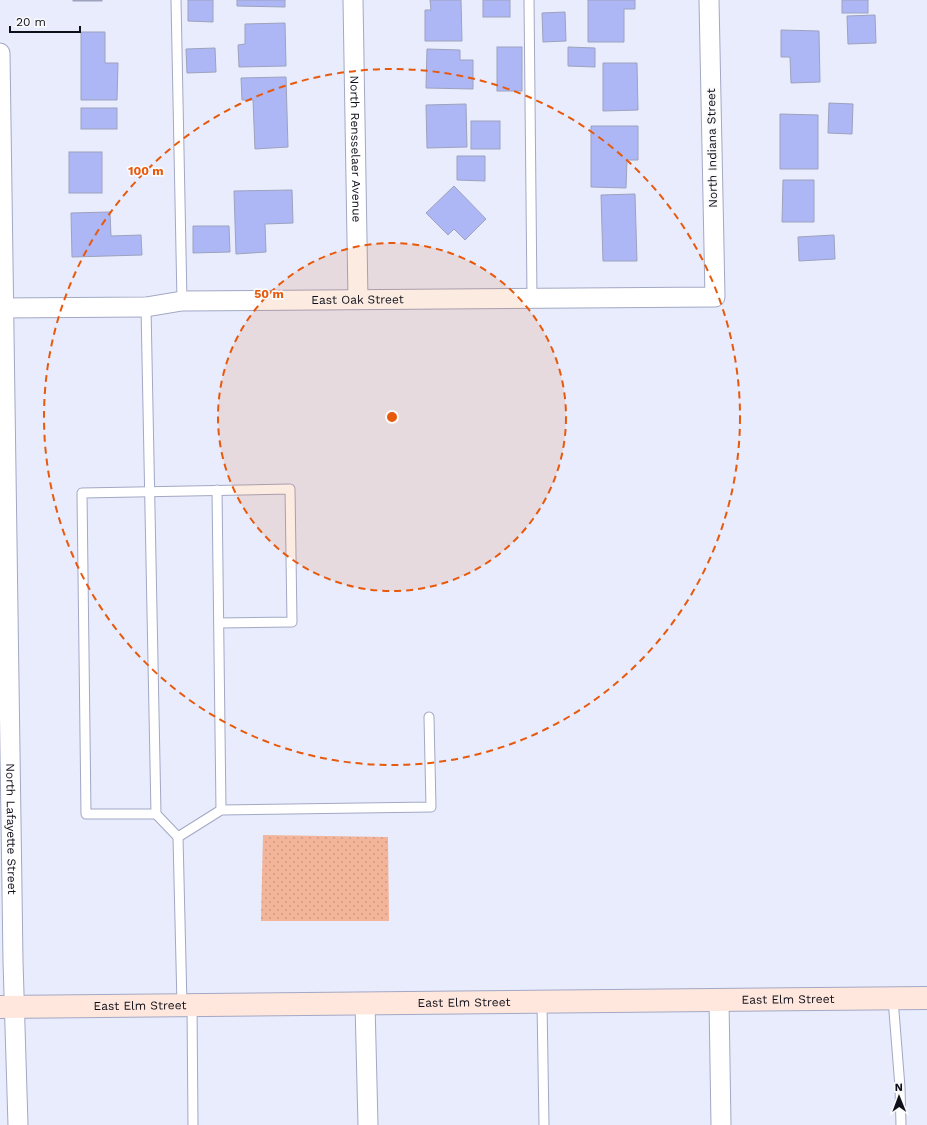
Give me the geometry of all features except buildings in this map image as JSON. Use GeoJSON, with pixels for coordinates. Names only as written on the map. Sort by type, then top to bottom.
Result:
{"type":"FeatureCollection","features":[{"type":"Feature","properties":{"kind":"street","name":"North Rensselaer Avenue"},"geometry":{"type":"LineString","coordinates":[[353,0],[358,299]]}},
{"type":"Feature","properties":{"kind":"street","name":"North Indiana Street"},"geometry":{"type":"LineString","coordinates":[[709,0],[716,297]]}},
{"type":"Feature","properties":{"kind":"street","name":"North Lafayette Street"},"geometry":{"type":"LineString","coordinates":[[0,53],[5,759],[13,961],[8,1007],[18,1125]]}},
{"type":"Feature","properties":{"kind":"street","name":"East Oak Street"},"geometry":{"type":"LineString","coordinates":[[2,308],[146,307],[182,301],[716,297]]}},
{"type":"Feature","properties":{"kind":"street","name":"East Elm Street"},"geometry":{"type":"LineString","coordinates":[[8,1007],[927,998]]}},
{"type":"Feature","properties":{"kind":"street"},"geometry":{"type":"LineString","coordinates":[[719,1000],[721,1125]]}},
{"type":"Feature","properties":{"kind":"street"},"geometry":{"type":"LineString","coordinates":[[365,1003],[368,1125]]}},
{"type":"Feature","properties":{"kind":"lane"},"geometry":{"type":"LineString","coordinates":[[176,0],[182,301]]}},
{"type":"Feature","properties":{"kind":"lane"},"geometry":{"type":"LineString","coordinates":[[528,0],[532,298]]}},
{"type":"Feature","properties":{"kind":"lane"},"geometry":{"type":"LineString","coordinates":[[146,307],[156,814],[178,837],[193,1125]]}},
{"type":"Feature","properties":{"kind":"lane"},"geometry":{"type":"LineString","coordinates":[[156,814],[86,814],[82,493],[290,489],[292,622],[219,623]]}},
{"type":"Feature","properties":{"kind":"lane"},"geometry":{"type":"LineString","coordinates":[[217,490],[221,810]]}},
{"type":"Feature","properties":{"kind":"lane"},"geometry":{"type":"LineString","coordinates":[[178,837],[221,810],[431,807],[429,717]]}},
{"type":"Feature","properties":{"kind":"lane"},"geometry":{"type":"LineString","coordinates":[[893,998],[900,1087],[901,1125]]}},
{"type":"Feature","properties":{"kind":"lane"},"geometry":{"type":"LineString","coordinates":[[542,1002],[544,1125]]}},
{"type":"Feature","properties":{"kind":"shaded area"},"geometry":{"type":"Polygon","coordinates":[[[263,835],[388,837],[389,921],[261,921],[263,835]]]}}]}
